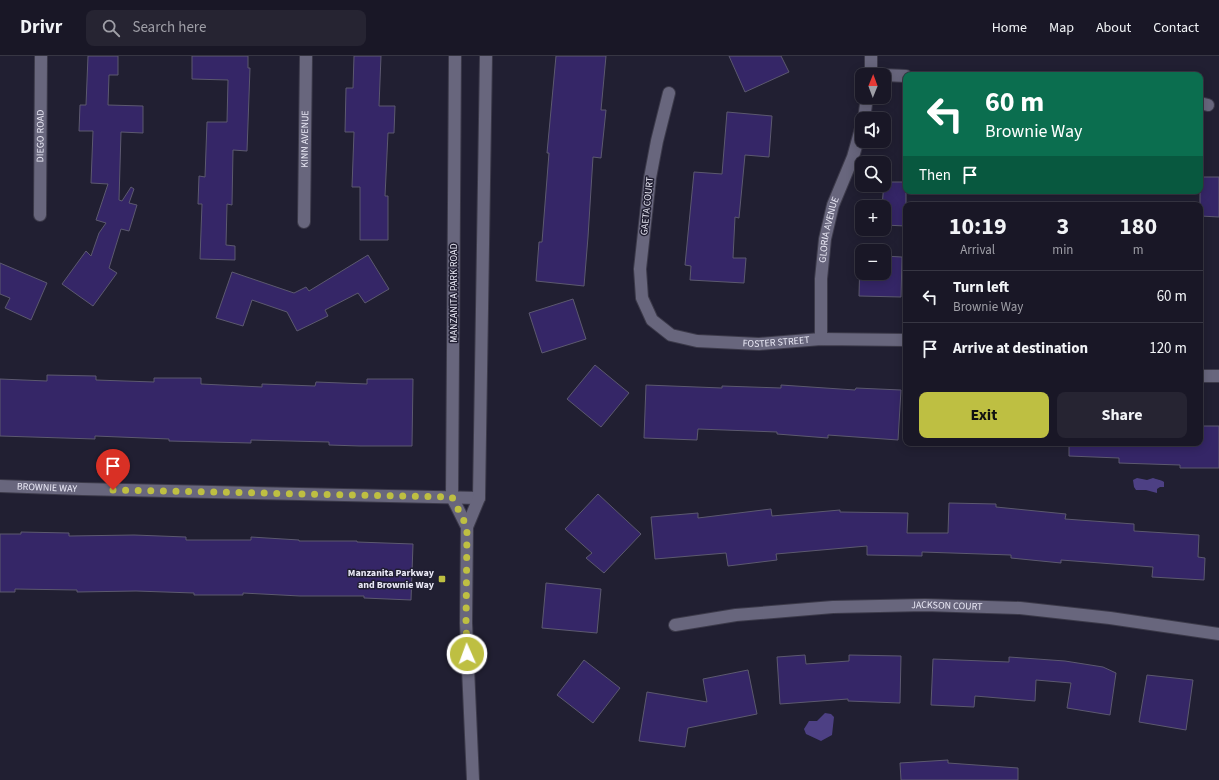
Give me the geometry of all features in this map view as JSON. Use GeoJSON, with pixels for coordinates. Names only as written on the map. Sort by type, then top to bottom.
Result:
{"type":"FeatureCollection","features":[{"type":"Feature","properties":{"kind":"street","name":"DIEGO ROAD"},"geometry":{"type":"LineString","coordinates":[[40,215],[41,56]]}},
{"type":"Feature","properties":{"kind":"street","name":"KINN AVENUE"},"geometry":{"type":"LineString","coordinates":[[304,222],[306,56]]}},
{"type":"Feature","properties":{"kind":"street","name":"MANZANITA PARK ROAD"},"geometry":{"type":"LineString","coordinates":[[455,56],[452,497],[467,527]]}},
{"type":"Feature","properties":{"kind":"street","name":"MANZANITA PARK ROAD"},"geometry":{"type":"LineString","coordinates":[[472,780],[466,623],[467,527],[479,498],[486,56]]}},
{"type":"Feature","properties":{"kind":"street"},"geometry":{"type":"LineString","coordinates":[[871,56],[871,68]]}},
{"type":"Feature","properties":{"kind":"street"},"geometry":{"type":"LineString","coordinates":[[891,75],[903,76]]}},
{"type":"Feature","properties":{"kind":"street","name":"GAETA COURT"},"geometry":{"type":"LineString","coordinates":[[652,320],[642,298],[640,269],[650,178],[657,141],[669,93]]}},
{"type":"Feature","properties":{"kind":"street","name":"GLORIA AVENUE"},"geometry":{"type":"LineString","coordinates":[[821,339],[821,279],[825,239],[833,205],[856,148]]}},
{"type":"Feature","properties":{"kind":"street","name":"FOSTER STREET"},"geometry":{"type":"LineString","coordinates":[[652,320],[671,335],[697,342],[759,344],[821,339],[903,340]]}},
{"type":"Feature","properties":{"kind":"street"},"geometry":{"type":"LineString","coordinates":[[1203,376],[1219,376]]}},
{"type":"Feature","properties":{"kind":"street","name":"BROWNIE WAY"},"geometry":{"type":"LineString","coordinates":[[0,486],[479,498]]}},
{"type":"Feature","properties":{"kind":"street","name":"JACKSON COURT"},"geometry":{"type":"LineString","coordinates":[[675,625],[736,615],[833,607],[925,605],[1020,608],[1110,618],[1219,634]]}},
{"type":"Feature","properties":{"kind":"shaded area"},"geometry":{"type":"Polygon","coordinates":[[[1137,478],[1147,480],[1153,478],[1160,480],[1164,482],[1164,487],[1157,489],[1157,493],[1146,490],[1136,490],[1133,480],[1137,478]]]}},
{"type":"Feature","properties":{"kind":"shaded area"},"geometry":{"type":"Polygon","coordinates":[[[825,713],[831,714],[834,717],[832,735],[821,741],[806,734],[804,729],[809,721],[817,721],[825,713]]]}},
{"type":"Feature","properties":{"kind":"building"},"geometry":{"type":"Polygon","coordinates":[[[88,56],[118,56],[118,75],[109,75],[108,105],[143,106],[143,133],[121,132],[119,200],[122,201],[131,187],[134,189],[129,203],[137,205],[129,231],[121,229],[109,268],[117,273],[93,306],[62,284],[86,251],[91,256],[99,233],[106,223],[96,220],[108,184],[91,183],[93,131],[79,131],[80,105],[86,105],[88,56]]]}},
{"type":"Feature","properties":{"kind":"building"},"geometry":{"type":"Polygon","coordinates":[[[192,56],[248,56],[248,68],[250,68],[247,151],[233,150],[232,205],[227,204],[226,245],[235,246],[235,260],[200,259],[202,204],[198,204],[199,176],[205,177],[207,122],[227,122],[228,80],[192,79],[192,56]]]}},
{"type":"Feature","properties":{"kind":"building"},"geometry":{"type":"Polygon","coordinates":[[[354,56],[381,56],[379,106],[395,106],[394,133],[388,133],[385,196],[388,196],[388,240],[360,240],[360,187],[352,187],[354,132],[345,132],[346,88],[353,88],[354,56]]]}},
{"type":"Feature","properties":{"kind":"building"},"geometry":{"type":"Polygon","coordinates":[[[556,56],[606,56],[601,110],[606,110],[601,158],[593,157],[584,286],[536,281],[539,242],[542,242],[549,153],[547,153],[556,56]]]}},
{"type":"Feature","properties":{"kind":"building"},"geometry":{"type":"Polygon","coordinates":[[[729,56],[781,56],[789,72],[745,92],[729,56]]]}},
{"type":"Feature","properties":{"kind":"building"},"geometry":{"type":"Polygon","coordinates":[[[727,112],[772,116],[769,157],[745,155],[739,218],[735,217],[733,258],[746,258],[744,283],[690,280],[691,266],[685,265],[694,172],[722,174],[727,112]]]}},
{"type":"Feature","properties":{"kind":"building"},"geometry":{"type":"Polygon","coordinates":[[[1203,177],[1219,177],[1219,217],[1203,216],[1203,202],[1200,202],[1200,194],[1203,194],[1203,177]]]}},
{"type":"Feature","properties":{"kind":"building"},"geometry":{"type":"Polygon","coordinates":[[[891,182],[903,182],[903,194],[906,194],[906,202],[903,202],[903,226],[891,225],[891,200],[883,200],[883,192],[891,192],[891,182]]]}},
{"type":"Feature","properties":{"kind":"building"},"geometry":{"type":"Polygon","coordinates":[[[368,255],[389,289],[365,303],[358,293],[325,310],[328,316],[297,331],[287,312],[252,300],[243,326],[216,318],[232,272],[294,293],[306,287],[309,291],[368,255]]]}},
{"type":"Feature","properties":{"kind":"building"},"geometry":{"type":"Polygon","coordinates":[[[891,256],[902,257],[901,297],[859,296],[859,280],[891,280],[891,256]]]}},
{"type":"Feature","properties":{"kind":"building"},"geometry":{"type":"Polygon","coordinates":[[[0,263],[47,283],[31,320],[5,308],[10,298],[0,294],[0,263]]]}},
{"type":"Feature","properties":{"kind":"building"},"geometry":{"type":"Polygon","coordinates":[[[573,299],[586,339],[542,353],[529,313],[573,299]]]}},
{"type":"Feature","properties":{"kind":"building"},"geometry":{"type":"Polygon","coordinates":[[[595,365],[629,393],[601,427],[567,399],[595,365]]]}},
{"type":"Feature","properties":{"kind":"building"},"geometry":{"type":"Polygon","coordinates":[[[47,375],[96,376],[96,380],[154,382],[154,378],[201,378],[201,384],[262,387],[262,384],[315,386],[316,382],[367,384],[367,379],[413,379],[412,446],[329,445],[329,442],[251,440],[251,443],[169,441],[169,439],[95,436],[95,439],[0,436],[0,379],[47,381],[47,375]]]}},
{"type":"Feature","properties":{"kind":"building"},"geometry":{"type":"Polygon","coordinates":[[[646,385],[722,388],[722,386],[781,388],[781,385],[855,390],[856,388],[901,390],[898,440],[828,435],[828,438],[777,434],[777,432],[698,429],[697,440],[644,438],[646,385]]]}},
{"type":"Feature","properties":{"kind":"building"},"geometry":{"type":"Polygon","coordinates":[[[1203,426],[1219,426],[1219,468],[1180,468],[1180,465],[1119,463],[1119,458],[1069,456],[1069,446],[1203,446],[1203,426]]]}},
{"type":"Feature","properties":{"kind":"building"},"geometry":{"type":"Polygon","coordinates":[[[598,494],[641,534],[604,573],[586,558],[592,553],[565,529],[598,494]]]}},
{"type":"Feature","properties":{"kind":"building"},"geometry":{"type":"Polygon","coordinates":[[[949,503],[996,504],[996,507],[1066,514],[1065,519],[1134,524],[1134,531],[1199,535],[1198,557],[1205,558],[1204,580],[1152,577],[1153,567],[1061,560],[1061,563],[1011,558],[1011,555],[922,552],[922,556],[867,555],[867,546],[776,554],[777,560],[728,566],[726,553],[655,559],[651,517],[698,513],[698,518],[771,509],[772,516],[840,510],[840,512],[908,513],[907,533],[948,533],[949,503]]]}},
{"type":"Feature","properties":{"kind":"building"},"geometry":{"type":"Polygon","coordinates":[[[21,532],[69,533],[69,536],[134,535],[186,537],[186,540],[251,540],[251,537],[299,541],[357,541],[413,544],[411,600],[364,598],[364,596],[300,596],[243,593],[243,595],[194,595],[194,593],[136,591],[77,592],[77,590],[15,589],[15,592],[0,592],[0,534],[21,534],[21,532]]]}},
{"type":"Feature","properties":{"kind":"building"},"geometry":{"type":"Polygon","coordinates":[[[546,583],[601,589],[597,633],[542,628],[546,583]]]}},
{"type":"Feature","properties":{"kind":"building"},"geometry":{"type":"Polygon","coordinates":[[[805,655],[806,664],[849,661],[849,655],[901,656],[900,703],[848,701],[848,699],[780,704],[777,657],[805,655]]]}},
{"type":"Feature","properties":{"kind":"building"},"geometry":{"type":"Polygon","coordinates":[[[1009,657],[1065,661],[1103,667],[1116,673],[1110,715],[1067,708],[1071,683],[1036,680],[1035,701],[975,696],[974,707],[931,705],[933,659],[1009,662],[1009,657]]]}},
{"type":"Feature","properties":{"kind":"building"},"geometry":{"type":"Polygon","coordinates":[[[584,660],[620,688],[593,723],[557,695],[584,660]]]}},
{"type":"Feature","properties":{"kind":"building"},"geometry":{"type":"Polygon","coordinates":[[[748,670],[757,714],[688,728],[685,747],[639,741],[647,692],[707,702],[703,679],[748,670]]]}},
{"type":"Feature","properties":{"kind":"building"},"geometry":{"type":"Polygon","coordinates":[[[1147,675],[1193,680],[1186,730],[1139,722],[1147,675]]]}},
{"type":"Feature","properties":{"kind":"building"},"geometry":{"type":"Polygon","coordinates":[[[948,760],[948,763],[1018,768],[1018,780],[901,780],[900,763],[948,760]]]}},
{"type":"Feature","properties":{"kind":"place","name":"Manzanita Parkway and Brownie Way"},"geometry":{"type":"Point","coordinates":[442,579]}},
{"type":"Feature","properties":{"kind":"route"},"geometry":{"type":"LineString","coordinates":[[113,490],[452,497],[467,527],[467,654]]}}]}
